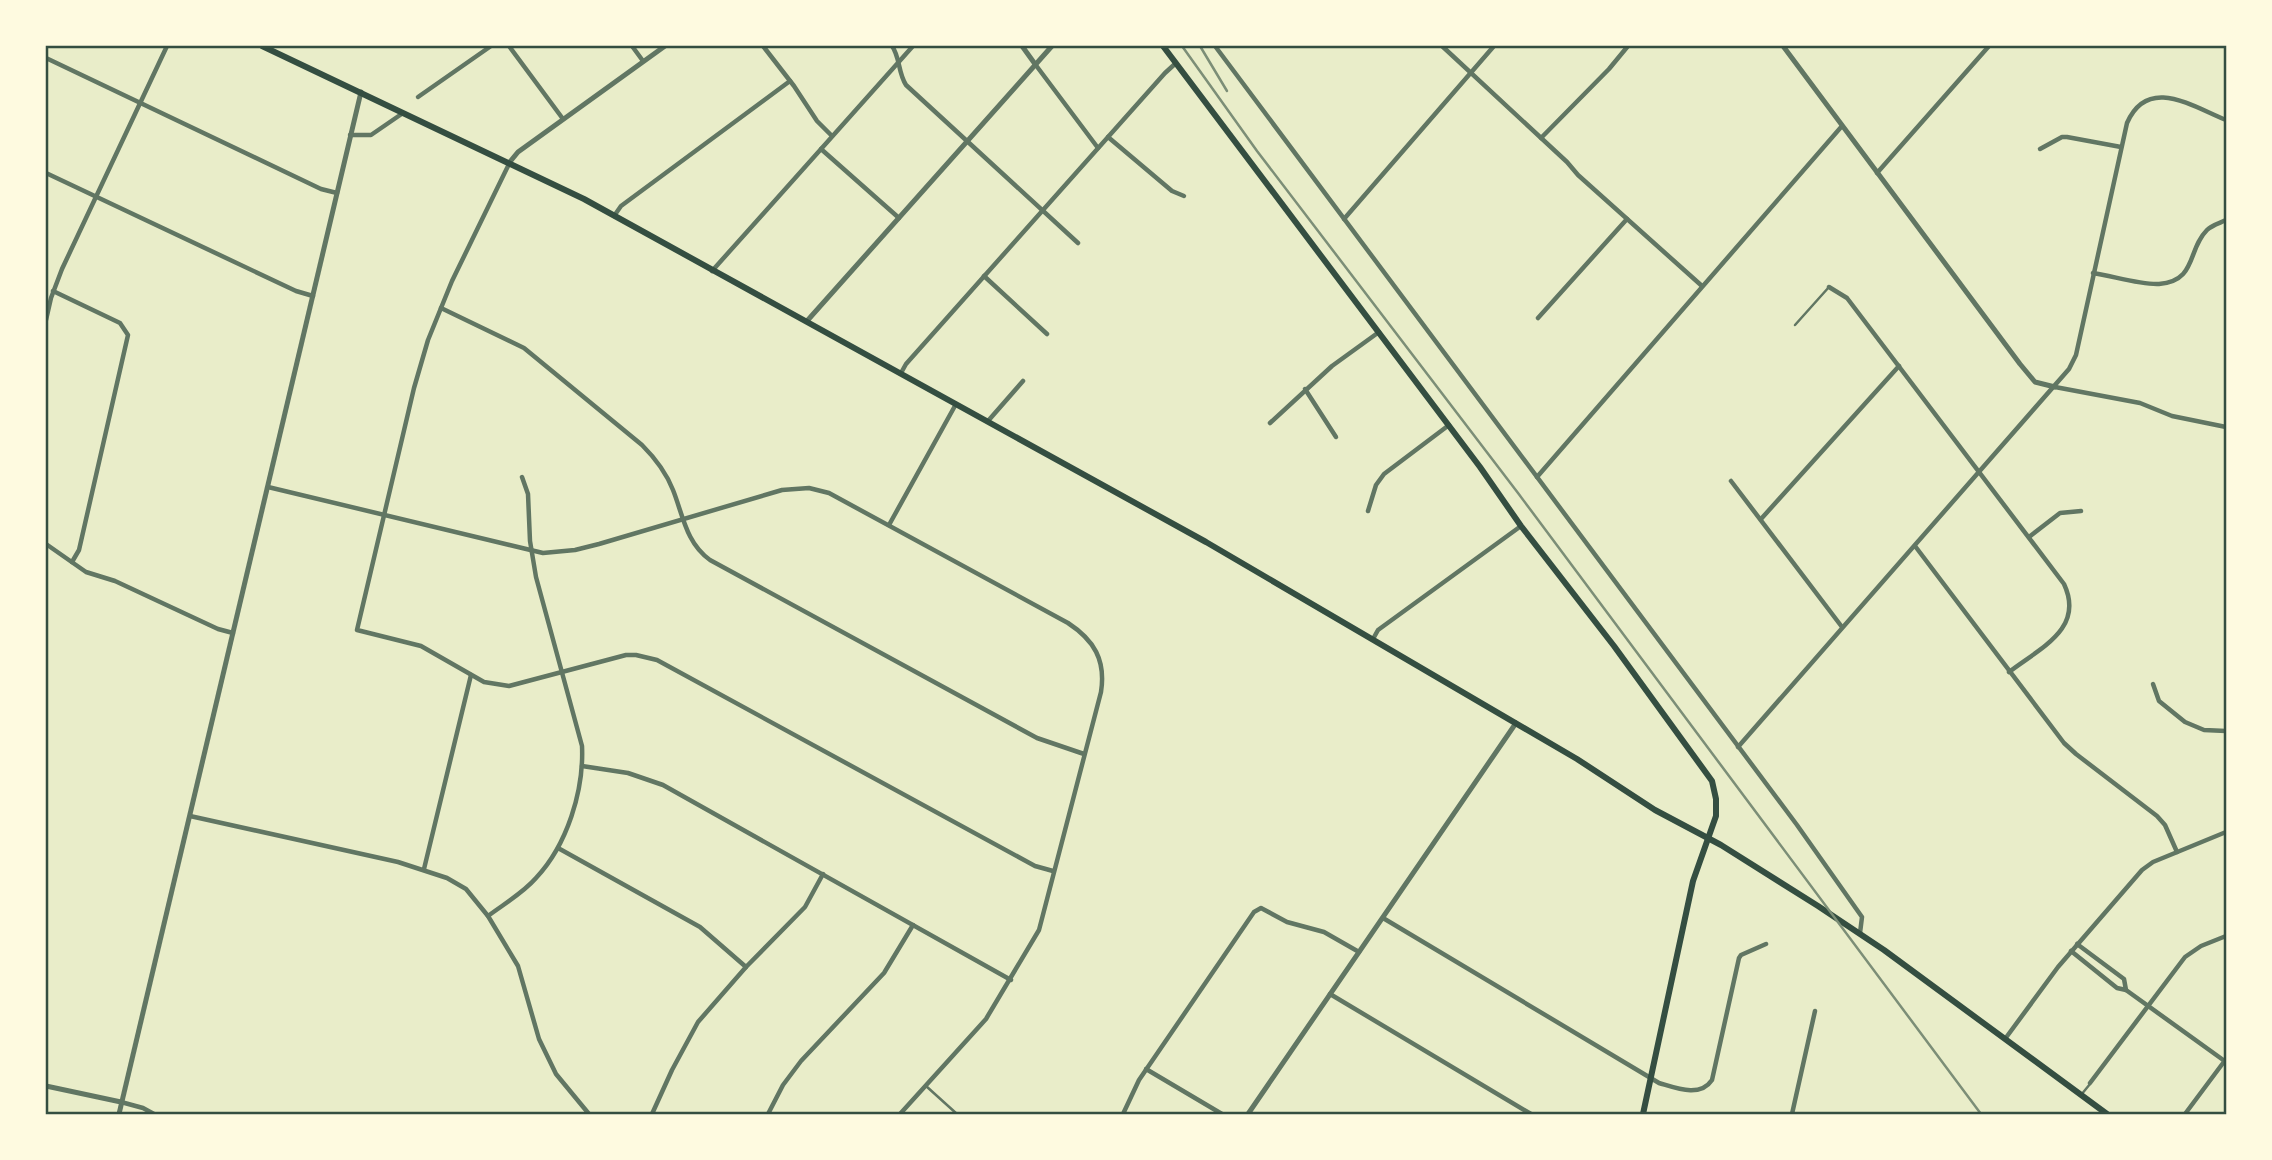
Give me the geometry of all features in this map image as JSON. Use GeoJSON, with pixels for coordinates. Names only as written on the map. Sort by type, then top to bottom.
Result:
{"type":"FeatureCollection","features":[{"type":"Feature","properties":{"kind":"main road"},"geometry":{"type":"LineString","coordinates":[[262,46],[562,188],[1162,517],[1373,639],[1619,785],[1655,810],[1709,839],[1860,933],[2107,1115]]}},
{"type":"Feature","properties":{"kind":"main road"},"geometry":{"type":"LineString","coordinates":[[1163,46],[1449,425],[1521,526],[1707,773],[1715,790],[1717,808],[1693,881],[1643,1115]]}},
{"type":"Feature","properties":{"kind":"street"},"geometry":{"type":"LineString","coordinates":[[46,320],[53,291],[167,46]]}},
{"type":"Feature","properties":{"kind":"street"},"geometry":{"type":"LineString","coordinates":[[418,97],[491,46]]}},
{"type":"Feature","properties":{"kind":"street"},"geometry":{"type":"LineString","coordinates":[[509,46],[564,120]]}},
{"type":"Feature","properties":{"kind":"street"},"geometry":{"type":"LineString","coordinates":[[632,46],[643,61]]}},
{"type":"Feature","properties":{"kind":"street"},"geometry":{"type":"LineString","coordinates":[[665,46],[518,152],[509,163],[441,307],[417,375],[357,630],[421,646],[484,681],[509,686],[626,655],[656,660],[1035,866],[1053,871]]}},
{"type":"Feature","properties":{"kind":"street"},"geometry":{"type":"LineString","coordinates":[[762,46],[817,121],[832,136]]}},
{"type":"Feature","properties":{"kind":"street"},"geometry":{"type":"LineString","coordinates":[[891,46],[896,52],[906,85],[1078,243]]}},
{"type":"Feature","properties":{"kind":"street"},"geometry":{"type":"LineString","coordinates":[[712,271],[913,46]]}},
{"type":"Feature","properties":{"kind":"street"},"geometry":{"type":"LineString","coordinates":[[1022,46],[1098,148]]}},
{"type":"Feature","properties":{"kind":"street"},"geometry":{"type":"LineString","coordinates":[[807,321],[1052,46]]}},
{"type":"Feature","properties":{"kind":"street"},"geometry":{"type":"LineString","coordinates":[[1215,46],[1862,917],[1860,933]]}},
{"type":"Feature","properties":{"kind":"street"},"geometry":{"type":"LineString","coordinates":[[1442,46],[1702,286]]}},
{"type":"Feature","properties":{"kind":"street"},"geometry":{"type":"LineString","coordinates":[[1344,219],[1494,46]]}},
{"type":"Feature","properties":{"kind":"street"},"geometry":{"type":"LineString","coordinates":[[1541,138],[1628,46]]}},
{"type":"Feature","properties":{"kind":"street"},"geometry":{"type":"LineString","coordinates":[[1783,46],[2032,379],[2041,385],[2140,403],[2172,416],[2227,427]]}},
{"type":"Feature","properties":{"kind":"street"},"geometry":{"type":"LineString","coordinates":[[1877,173],[1989,46]]}},
{"type":"Feature","properties":{"kind":"street"},"geometry":{"type":"LineString","coordinates":[[46,58],[321,189],[337,193]]}},
{"type":"Feature","properties":{"kind":"street"},"geometry":{"type":"LineString","coordinates":[[901,373],[984,276],[1176,63]]}},
{"type":"Feature","properties":{"kind":"street"},"geometry":{"type":"LineString","coordinates":[[614,216],[621,206],[790,81]]}},
{"type":"Feature","properties":{"kind":"street"},"geometry":{"type":"LineString","coordinates":[[119,1115],[361,92]]}},
{"type":"Feature","properties":{"kind":"street"},"geometry":{"type":"LineString","coordinates":[[1738,747],[2055,387],[2074,359],[2120,147],[2130,115],[2146,101],[2158,96],[2169,97],[2227,121]]}},
{"type":"Feature","properties":{"kind":"street"},"geometry":{"type":"LineString","coordinates":[[350,135],[371,135],[403,113]]}},
{"type":"Feature","properties":{"kind":"street"},"geometry":{"type":"LineString","coordinates":[[1537,477],[1842,126]]}},
{"type":"Feature","properties":{"kind":"street"},"geometry":{"type":"LineString","coordinates":[[1108,137],[1172,191],[1184,196]]}},
{"type":"Feature","properties":{"kind":"street"},"geometry":{"type":"LineString","coordinates":[[2040,149],[2062,137],[2120,147]]}},
{"type":"Feature","properties":{"kind":"street"},"geometry":{"type":"LineString","coordinates":[[821,149],[899,218]]}},
{"type":"Feature","properties":{"kind":"street"},"geometry":{"type":"LineString","coordinates":[[46,173],[296,291],[313,296]]}},
{"type":"Feature","properties":{"kind":"street"},"geometry":{"type":"LineString","coordinates":[[1538,318],[1627,219]]}},
{"type":"Feature","properties":{"kind":"street"},"geometry":{"type":"LineString","coordinates":[[2093,273],[2155,284],[2176,280],[2190,265],[2206,231],[2227,220]]}},
{"type":"Feature","properties":{"kind":"street"},"geometry":{"type":"LineString","coordinates":[[984,276],[1048,334]]}},
{"type":"Feature","properties":{"kind":"street"},"geometry":{"type":"LineString","coordinates":[[1829,287],[1845,296],[2064,584],[2071,609],[2067,622],[2060,632],[2009,672]]}},
{"type":"Feature","properties":{"kind":"street"},"geometry":{"type":"LineString","coordinates":[[53,291],[120,323],[128,335],[79,550],[72,562]]}},
{"type":"Feature","properties":{"kind":"street"},"geometry":{"type":"LineString","coordinates":[[441,307],[524,348],[642,445],[657,460],[668,479],[695,547],[710,560],[1027,733],[1084,754]]}},
{"type":"Feature","properties":{"kind":"street"},"geometry":{"type":"LineString","coordinates":[[1270,423],[1332,366],[1379,332]]}},
{"type":"Feature","properties":{"kind":"street"},"geometry":{"type":"LineString","coordinates":[[1760,519],[1899,366]]}},
{"type":"Feature","properties":{"kind":"street"},"geometry":{"type":"LineString","coordinates":[[988,421],[1023,381]]}},
{"type":"Feature","properties":{"kind":"street"},"geometry":{"type":"LineString","coordinates":[[1305,389],[1336,437]]}},
{"type":"Feature","properties":{"kind":"street"},"geometry":{"type":"LineString","coordinates":[[889,525],[957,403]]}},
{"type":"Feature","properties":{"kind":"street"},"geometry":{"type":"LineString","coordinates":[[1368,511],[1376,485],[1384,474],[1449,425]]}},
{"type":"Feature","properties":{"kind":"street"},"geometry":{"type":"LineString","coordinates":[[488,916],[536,879],[558,848],[574,805],[582,766],[582,746],[536,577],[531,551],[528,494],[522,477]]}},
{"type":"Feature","properties":{"kind":"street"},"geometry":{"type":"LineString","coordinates":[[1731,481],[1842,627]]}},
{"type":"Feature","properties":{"kind":"street"},"geometry":{"type":"LineString","coordinates":[[268,487],[531,551],[550,553],[575,550],[782,490],[809,488],[829,493],[889,525],[1068,623],[1090,640],[1099,657],[1103,683],[1039,930],[986,1019],[900,1115]]}},
{"type":"Feature","properties":{"kind":"street"},"geometry":{"type":"LineString","coordinates":[[2029,537],[2060,513],[2081,511]]}},
{"type":"Feature","properties":{"kind":"street"},"geometry":{"type":"LineString","coordinates":[[1373,639],[1378,630],[1521,526]]}},
{"type":"Feature","properties":{"kind":"street"},"geometry":{"type":"LineString","coordinates":[[46,544],[86,572],[115,581],[233,634]]}},
{"type":"Feature","properties":{"kind":"street"},"geometry":{"type":"LineString","coordinates":[[1915,545],[2064,743],[2157,816],[2165,825],[2177,852]]}},
{"type":"Feature","properties":{"kind":"street"},"geometry":{"type":"LineString","coordinates":[[424,869],[471,675]]}},
{"type":"Feature","properties":{"kind":"street"},"geometry":{"type":"LineString","coordinates":[[2153,684],[2159,701],[2185,722],[2204,730],[2227,731]]}},
{"type":"Feature","properties":{"kind":"street"},"geometry":{"type":"LineString","coordinates":[[1248,1115],[1516,723]]}},
{"type":"Feature","properties":{"kind":"street"},"geometry":{"type":"LineString","coordinates":[[582,766],[628,773],[663,785],[1011,980]]}},
{"type":"Feature","properties":{"kind":"street"},"geometry":{"type":"LineString","coordinates":[[190,816],[424,869],[466,889],[488,916],[517,966],[539,1039],[556,1074],[589,1115]]}},
{"type":"Feature","properties":{"kind":"street"},"geometry":{"type":"LineString","coordinates":[[2005,1039],[2071,951],[2142,870],[2153,862],[2227,832]]}},
{"type":"Feature","properties":{"kind":"street"},"geometry":{"type":"LineString","coordinates":[[558,848],[700,927],[746,967]]}},
{"type":"Feature","properties":{"kind":"street"},"geometry":{"type":"LineString","coordinates":[[652,1115],[698,1022],[804,907],[823,874]]}},
{"type":"Feature","properties":{"kind":"street"},"geometry":{"type":"LineString","coordinates":[[1123,1115],[1146,1069],[1249,917],[1261,908],[1287,922],[1324,932],[1359,953]]}},
{"type":"Feature","properties":{"kind":"street"},"geometry":{"type":"LineString","coordinates":[[1383,918],[1661,1084],[1696,1091],[1701,1091],[1712,1080],[1739,958],[1741,954],[1766,944]]}},
{"type":"Feature","properties":{"kind":"street"},"geometry":{"type":"LineString","coordinates":[[768,1115],[783,1085],[801,1061],[884,974],[913,925]]}},
{"type":"Feature","properties":{"kind":"street"},"geometry":{"type":"LineString","coordinates":[[2090,1083],[2192,951],[2227,936]]}},
{"type":"Feature","properties":{"kind":"street"},"geometry":{"type":"LineString","coordinates":[[2077,944],[2124,979],[2126,990]]}},
{"type":"Feature","properties":{"kind":"street"},"geometry":{"type":"LineString","coordinates":[[2071,951],[2118,988],[2126,990],[2226,1061],[2185,1115]]}},
{"type":"Feature","properties":{"kind":"street"},"geometry":{"type":"LineString","coordinates":[[1330,995],[1531,1115]]}},
{"type":"Feature","properties":{"kind":"street"},"geometry":{"type":"LineString","coordinates":[[1792,1115],[1815,1011]]}},
{"type":"Feature","properties":{"kind":"street"},"geometry":{"type":"LineString","coordinates":[[1146,1069],[1222,1115]]}},
{"type":"Feature","properties":{"kind":"street"},"geometry":{"type":"LineString","coordinates":[[46,1086],[121,1102],[143,1108],[154,1115]]}},
{"type":"Feature","properties":{"kind":"lane"},"geometry":{"type":"LineString","coordinates":[[1795,325],[1829,287]]}},
{"type":"Feature","properties":{"kind":"lane"},"geometry":{"type":"LineString","coordinates":[[2081,1095],[2090,1083]]}},
{"type":"Feature","properties":{"kind":"lane"},"geometry":{"type":"LineString","coordinates":[[926,1086],[957,1115]]}},
{"type":"Feature","properties":{"kind":"railway"},"geometry":{"type":"LineString","coordinates":[[1182,46],[1257,151],[1518,493],[1981,1114]]}},
{"type":"Feature","properties":{"kind":"railway"},"geometry":{"type":"LineString","coordinates":[[1200,46],[1227,91]]}}]}
